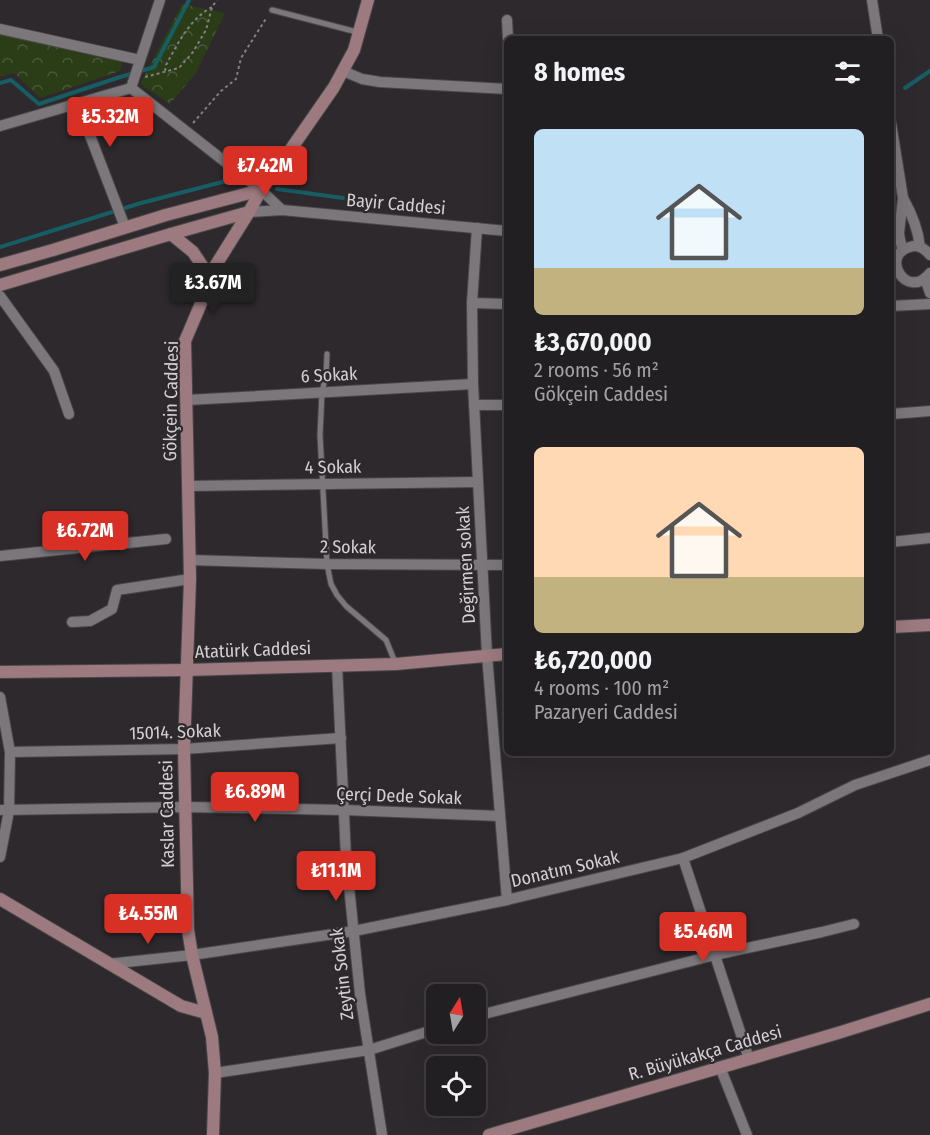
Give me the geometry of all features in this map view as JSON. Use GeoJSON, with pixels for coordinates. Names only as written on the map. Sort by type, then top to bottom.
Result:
{"type":"FeatureCollection","features":[{"type":"Feature","properties":{"kind":"street"},"geometry":{"type":"LineString","coordinates":[[0,126],[78,104],[136,74],[160,0]]}},
{"type":"Feature","properties":{"kind":"street","name":"Gökçein Caddesi"},"geometry":{"type":"LineString","coordinates":[[186,670],[190,579],[185,341],[205,294],[209,276],[261,190],[304,132],[343,71],[360,33],[368,0]]}},
{"type":"Feature","properties":{"kind":"street"},"geometry":{"type":"LineString","coordinates":[[872,0],[878,36]]}},
{"type":"Feature","properties":{"kind":"street"},"geometry":{"type":"LineString","coordinates":[[507,20],[508,36]]}},
{"type":"Feature","properties":{"kind":"street"},"geometry":{"type":"LineString","coordinates":[[0,29],[136,74],[185,132],[261,190],[282,210]]}},
{"type":"Feature","properties":{"kind":"street"},"geometry":{"type":"LineString","coordinates":[[343,71],[362,79],[380,82],[504,89]]}},
{"type":"Feature","properties":{"kind":"street"},"geometry":{"type":"LineString","coordinates":[[78,104],[123,222]]}},
{"type":"Feature","properties":{"kind":"street"},"geometry":{"type":"LineString","coordinates":[[894,142],[903,198],[895,275],[915,282],[928,276],[930,293]]}},
{"type":"Feature","properties":{"kind":"street"},"geometry":{"type":"LineString","coordinates":[[0,265],[53,250],[123,222],[166,215],[261,190]]}},
{"type":"Feature","properties":{"kind":"street"},"geometry":{"type":"LineString","coordinates":[[903,198],[918,231],[920,247]]}},
{"type":"Feature","properties":{"kind":"street","name":"Bayir Caddesi"},"geometry":{"type":"LineString","coordinates":[[249,212],[282,210],[504,231]]}},
{"type":"Feature","properties":{"kind":"street"},"geometry":{"type":"LineString","coordinates":[[0,285],[249,212]]}},
{"type":"Feature","properties":{"kind":"street","name":"Değirmen sokak"},"geometry":{"type":"LineString","coordinates":[[477,228],[472,303],[473,384],[487,655],[507,900]]}},
{"type":"Feature","properties":{"kind":"street"},"geometry":{"type":"LineString","coordinates":[[171,234],[193,252],[209,276]]}},
{"type":"Feature","properties":{"kind":"street"},"geometry":{"type":"LineString","coordinates":[[898,253],[908,247],[920,247],[930,255]]}},
{"type":"Feature","properties":{"kind":"street"},"geometry":{"type":"LineString","coordinates":[[0,296],[54,371],[69,414]]}},
{"type":"Feature","properties":{"kind":"street"},"geometry":{"type":"LineString","coordinates":[[472,303],[504,304]]}},
{"type":"Feature","properties":{"kind":"street"},"geometry":{"type":"LineString","coordinates":[[894,306],[930,304]]}},
{"type":"Feature","properties":{"kind":"street","name":"6 Sokak"},"geometry":{"type":"LineString","coordinates":[[187,400],[473,384]]}},
{"type":"Feature","properties":{"kind":"street"},"geometry":{"type":"LineString","coordinates":[[474,405],[504,405]]}},
{"type":"Feature","properties":{"kind":"street"},"geometry":{"type":"LineString","coordinates":[[894,414],[930,411]]}},
{"type":"Feature","properties":{"kind":"street","name":"4 Sokak"},"geometry":{"type":"LineString","coordinates":[[188,486],[478,482]]}},
{"type":"Feature","properties":{"kind":"street"},"geometry":{"type":"LineString","coordinates":[[894,542],[930,538]]}},
{"type":"Feature","properties":{"kind":"street"},"geometry":{"type":"LineString","coordinates":[[0,556],[166,540]]}},
{"type":"Feature","properties":{"kind":"street","name":"2 Sokak"},"geometry":{"type":"LineString","coordinates":[[189,560],[504,565]]}},
{"type":"Feature","properties":{"kind":"street"},"geometry":{"type":"LineString","coordinates":[[72,622],[90,621],[112,609],[117,591],[190,579]]}},
{"type":"Feature","properties":{"kind":"street"},"geometry":{"type":"LineString","coordinates":[[894,627],[930,625]]}},
{"type":"Feature","properties":{"kind":"street","name":"Atatürk Caddesi"},"geometry":{"type":"LineString","coordinates":[[0,672],[396,664],[504,654]]}},
{"type":"Feature","properties":{"kind":"street","name":"Zeytin Sokak"},"geometry":{"type":"LineString","coordinates":[[337,665],[346,857],[360,994],[382,1135]]}},
{"type":"Feature","properties":{"kind":"street","name":"Kaslar Caddesi"},"geometry":{"type":"LineString","coordinates":[[186,670],[184,749],[188,930],[212,1037],[215,1073],[213,1135]]}},
{"type":"Feature","properties":{"kind":"street"},"geometry":{"type":"LineString","coordinates":[[0,697],[10,752],[0,857]]}},
{"type":"Feature","properties":{"kind":"street","name":"15014. Sokak"},"geometry":{"type":"LineString","coordinates":[[10,752],[184,749],[340,738]]}},
{"type":"Feature","properties":{"kind":"street","name":"Donatım Sokak"},"geometry":{"type":"LineString","coordinates":[[108,964],[192,955],[354,931],[507,900],[682,858],[798,813],[855,784],[930,760]]}},
{"type":"Feature","properties":{"kind":"street","name":"Çerçi Dede Sokak"},"geometry":{"type":"LineString","coordinates":[[5,811],[185,807],[500,816]]}},
{"type":"Feature","properties":{"kind":"street"},"geometry":{"type":"LineString","coordinates":[[682,858],[749,1059]]}},
{"type":"Feature","properties":{"kind":"street"},"geometry":{"type":"LineString","coordinates":[[0,899],[180,1006],[207,1013]]}},
{"type":"Feature","properties":{"kind":"street"},"geometry":{"type":"LineString","coordinates":[[486,1013],[715,955],[854,924]]}},
{"type":"Feature","properties":{"kind":"street","name":"R. Büyükakça Caddesi"},"geometry":{"type":"LineString","coordinates":[[489,1135],[514,1132],[930,1004]]}},
{"type":"Feature","properties":{"kind":"street"},"geometry":{"type":"LineString","coordinates":[[215,1073],[369,1050],[426,1032]]}},
{"type":"Feature","properties":{"kind":"street"},"geometry":{"type":"LineString","coordinates":[[720,1067],[747,1135]]}},
{"type":"Feature","properties":{"kind":"lane"},"geometry":{"type":"LineString","coordinates":[[272,10],[360,33]]}},
{"type":"Feature","properties":{"kind":"lane"},"geometry":{"type":"LineString","coordinates":[[327,354],[320,435],[327,564],[331,584],[346,606],[386,640],[396,664]]}},
{"type":"Feature","properties":{"kind":"path"},"geometry":{"type":"LineString","coordinates":[[136,74],[165,72],[179,68],[193,52],[206,30],[212,7],[217,0]]}},
{"type":"Feature","properties":{"kind":"path"},"geometry":{"type":"LineString","coordinates":[[165,72],[166,65],[184,32],[200,14],[212,7]]}},
{"type":"Feature","properties":{"kind":"path"},"geometry":{"type":"LineString","coordinates":[[185,132],[221,91],[236,79],[241,58],[272,10]]}},
{"type":"Feature","properties":{"kind":"green space"},"geometry":{"type":"Polygon","coordinates":[[[182,4],[225,13],[196,73],[170,104],[140,84],[182,4]]]}},
{"type":"Feature","properties":{"kind":"green space"},"geometry":{"type":"Polygon","coordinates":[[[0,32],[123,59],[120,71],[40,98],[14,73],[0,77],[0,32]]]}},
{"type":"Feature","properties":{"kind":"waterway"},"geometry":{"type":"LineString","coordinates":[[0,83],[11,80],[39,104],[154,67],[189,0]]}},
{"type":"Feature","properties":{"kind":"waterway"},"geometry":{"type":"LineString","coordinates":[[905,88],[930,71]]}},
{"type":"Feature","properties":{"kind":"waterway"},"geometry":{"type":"LineString","coordinates":[[0,247],[141,203],[234,179]]}},
{"type":"Feature","properties":{"kind":"waterway"},"geometry":{"type":"LineString","coordinates":[[277,189],[343,198]]}}]}
